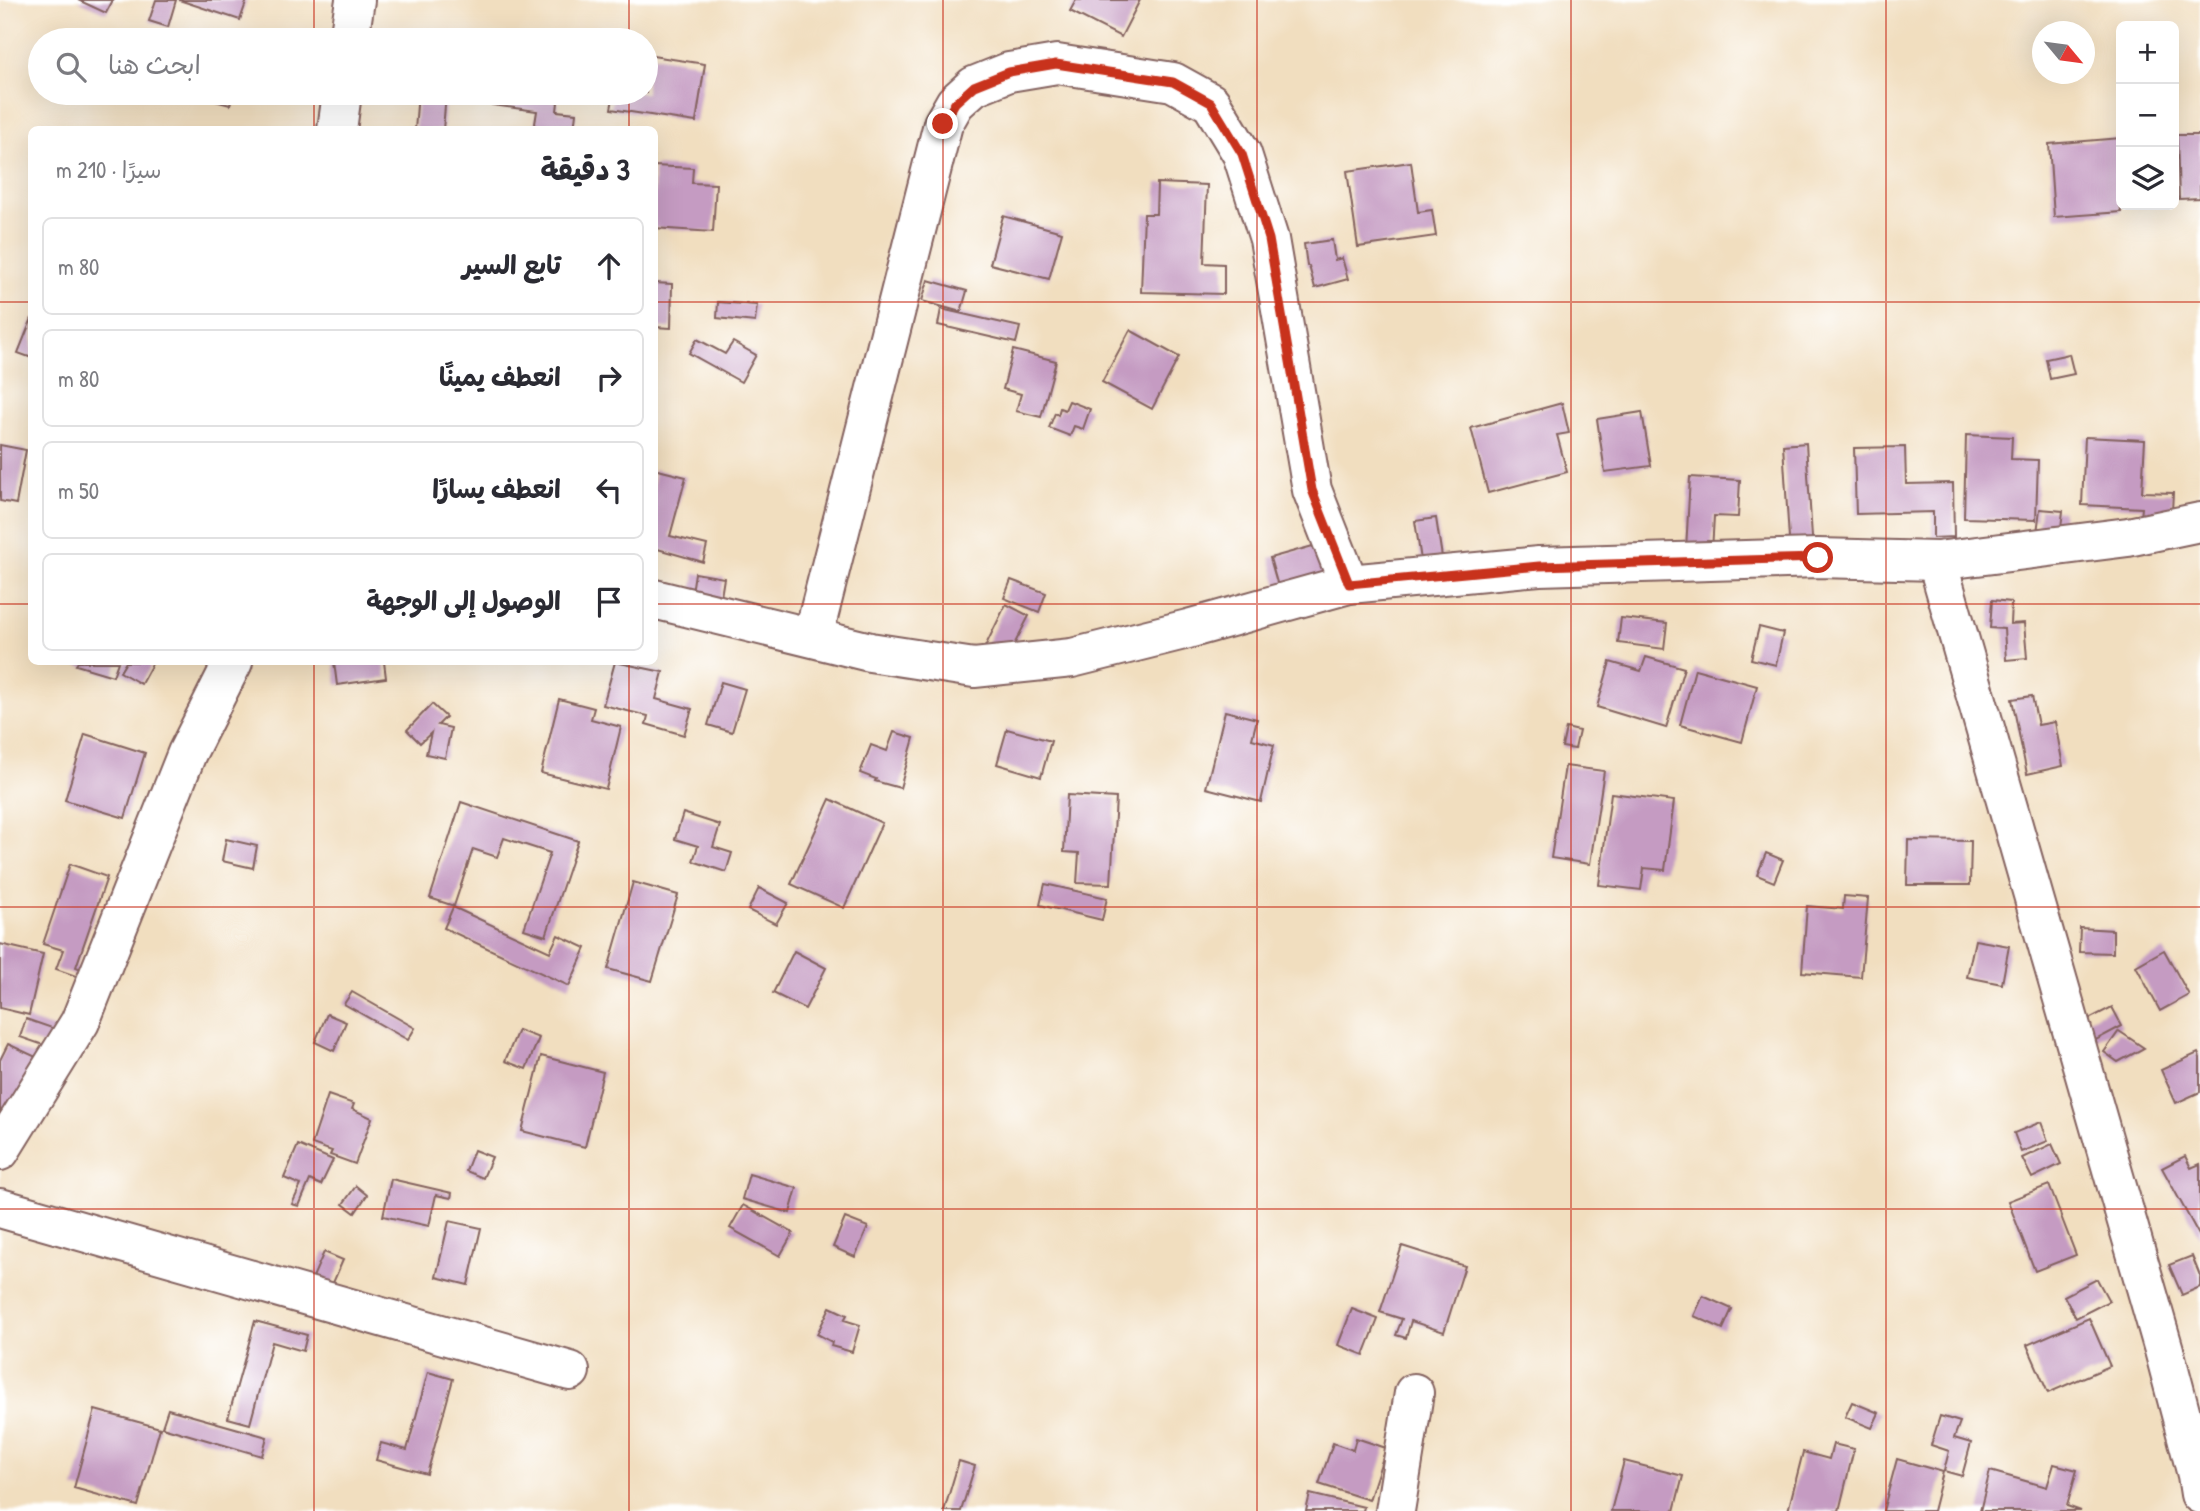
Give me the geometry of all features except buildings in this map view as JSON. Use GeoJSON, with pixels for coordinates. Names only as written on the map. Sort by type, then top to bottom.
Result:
{"type":"FeatureCollection","features":[{"type":"Feature","properties":{"kind":"street"},"geometry":{"type":"LineString","coordinates":[[351,28],[355,0]]}},
{"type":"Feature","properties":{"kind":"street"},"geometry":{"type":"LineString","coordinates":[[813,637],[943,124],[955,103],[974,86],[1009,72],[1056,64],[1173,82],[1192,90],[1211,103],[1242,154],[1269,239],[1312,490],[1349,584]]}},
{"type":"Feature","properties":{"kind":"street"},"geometry":{"type":"LineString","coordinates":[[338,126],[340,105]]}},
{"type":"Feature","properties":{"kind":"street"},"geometry":{"type":"LineString","coordinates":[[658,600],[870,652],[974,668],[1072,658],[1349,584],[1539,566],[1818,558],[1937,561],[2128,537],[2200,522]]}},
{"type":"Feature","properties":{"kind":"street"},"geometry":{"type":"LineString","coordinates":[[1937,561],[2164,1350],[2200,1494]]}},
{"type":"Feature","properties":{"kind":"street"},"geometry":{"type":"LineString","coordinates":[[0,1151],[15,1102],[79,1023],[187,753],[231,665]]}},
{"type":"Feature","properties":{"kind":"street"},"geometry":{"type":"LineString","coordinates":[[0,1208],[570,1371]]}},
{"type":"Feature","properties":{"kind":"street"},"geometry":{"type":"LineString","coordinates":[[1395,1511],[1414,1393]]}},
{"type":"Feature","properties":{"kind":"route"},"geometry":{"type":"LineString","coordinates":[[943,124],[955,103],[974,86],[1009,72],[1056,64],[1173,82],[1192,90],[1211,103],[1242,154],[1269,239],[1312,490],[1349,584],[1539,566],[1818,558]]}}]}
